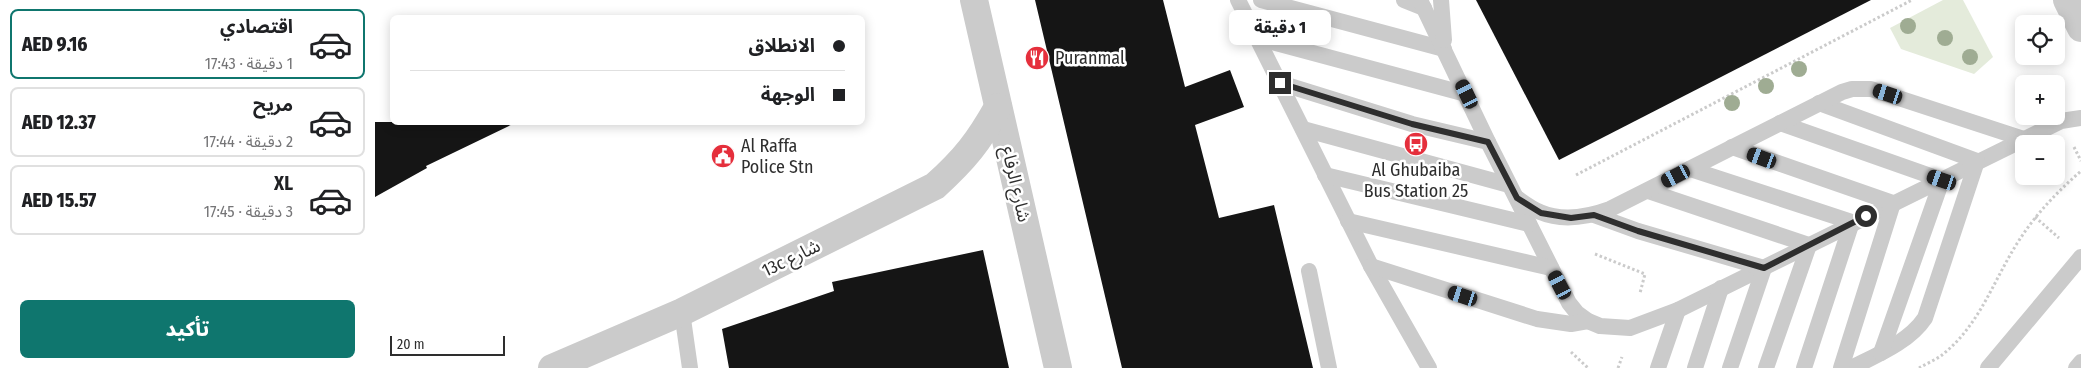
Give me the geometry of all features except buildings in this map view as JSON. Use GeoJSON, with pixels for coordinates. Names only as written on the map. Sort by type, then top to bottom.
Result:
{"type":"FeatureCollection","features":[{"type":"Feature","properties":{"kind":"street","name":"شارع الرفاع"},"geometry":{"type":"LineString","coordinates":[[974,0],[1058,368]]}},
{"type":"Feature","properties":{"kind":"street"},"geometry":{"type":"LineString","coordinates":[[2067,0],[2081,28]]}},
{"type":"Feature","properties":{"kind":"street","name":"13c شارع"},"geometry":{"type":"LineString","coordinates":[[551,368],[682,312],[935,186],[961,163],[982,136],[998,107]]}},
{"type":"Feature","properties":{"kind":"lane"},"geometry":{"type":"LineString","coordinates":[[1238,0],[1371,266],[1429,368]]}},
{"type":"Feature","properties":{"kind":"lane"},"geometry":{"type":"LineString","coordinates":[[1261,0],[1444,49]]}},
{"type":"Feature","properties":{"kind":"lane"},"geometry":{"type":"LineString","coordinates":[[1405,0],[1422,4],[1467,94],[1488,142],[1569,303],[1587,321],[1600,326],[1630,328],[1678,310],[1852,222],[2015,143]]}},
{"type":"Feature","properties":{"kind":"lane"},"geometry":{"type":"LineString","coordinates":[[1441,0],[1444,49]]}},
{"type":"Feature","properties":{"kind":"lane"},"geometry":{"type":"LineString","coordinates":[[1257,38],[1467,94]]}},
{"type":"Feature","properties":{"kind":"lane"},"geometry":{"type":"LineString","coordinates":[[1280,83],[1412,124],[1488,142]]}},
{"type":"Feature","properties":{"kind":"lane"},"geometry":{"type":"LineString","coordinates":[[1303,129],[1513,191],[1541,213],[1571,218],[1594,215],[1610,210],[1852,88],[1871,88],[2015,136]]}},
{"type":"Feature","properties":{"kind":"lane"},"geometry":{"type":"LineString","coordinates":[[1819,103],[1977,161]]}},
{"type":"Feature","properties":{"kind":"lane"},"geometry":{"type":"LineString","coordinates":[[2032,135],[2061,121],[2081,118]]}},
{"type":"Feature","properties":{"kind":"lane"},"geometry":{"type":"LineString","coordinates":[[1780,123],[1942,180]]}},
{"type":"Feature","properties":{"kind":"lane"},"geometry":{"type":"LineString","coordinates":[[1732,147],[1893,203]]}},
{"type":"Feature","properties":{"kind":"lane"},"geometry":{"type":"LineString","coordinates":[[1851,368],[1881,353],[1913,333],[1925,318],[1977,161]]}},
{"type":"Feature","properties":{"kind":"lane"},"geometry":{"type":"LineString","coordinates":[[1690,169],[1852,222]]}},
{"type":"Feature","properties":{"kind":"lane"},"geometry":{"type":"LineString","coordinates":[[1325,175],[1529,224]]}},
{"type":"Feature","properties":{"kind":"lane"},"geometry":{"type":"LineString","coordinates":[[1881,353],[1942,180]]}},
{"type":"Feature","properties":{"kind":"lane"},"geometry":{"type":"LineString","coordinates":[[1648,190],[1809,245]]}},
{"type":"Feature","properties":{"kind":"lane"},"geometry":{"type":"LineString","coordinates":[[1841,368],[1893,203]]}},
{"type":"Feature","properties":{"kind":"lane"},"geometry":{"type":"LineString","coordinates":[[1594,215],[1638,231],[1764,268]]}},
{"type":"Feature","properties":{"kind":"lane"},"geometry":{"type":"LineString","coordinates":[[1348,221],[1551,268]]}},
{"type":"Feature","properties":{"kind":"lane"},"geometry":{"type":"LineString","coordinates":[[1804,368],[1852,222]]}},
{"type":"Feature","properties":{"kind":"lane"},"geometry":{"type":"LineString","coordinates":[[1766,368],[1809,245]]}},
{"type":"Feature","properties":{"kind":"lane"},"geometry":{"type":"LineString","coordinates":[[1988,368],[2081,257]]}},
{"type":"Feature","properties":{"kind":"lane"},"geometry":{"type":"LineString","coordinates":[[1371,266],[1537,319],[1571,324],[1587,321]]}},
{"type":"Feature","properties":{"kind":"lane"},"geometry":{"type":"LineString","coordinates":[[1730,368],[1764,268]]}},
{"type":"Feature","properties":{"kind":"lane"},"geometry":{"type":"LineString","coordinates":[[1309,271],[1329,368]]}},
{"type":"Feature","properties":{"kind":"lane"},"geometry":{"type":"LineString","coordinates":[[1695,368],[1721,288]]}},
{"type":"Feature","properties":{"kind":"lane"},"geometry":{"type":"LineString","coordinates":[[1658,368],[1678,310]]}},
{"type":"Feature","properties":{"kind":"lane"},"geometry":{"type":"LineString","coordinates":[[682,312],[690,368]]}},
{"type":"Feature","properties":{"kind":"lane"},"geometry":{"type":"LineString","coordinates":[[2076,368],[2081,362]]}},
{"type":"Feature","properties":{"kind":"path"},"geometry":{"type":"LineString","coordinates":[[1576,175],[1912,0]]}},
{"type":"Feature","properties":{"kind":"path"},"geometry":{"type":"LineString","coordinates":[[2072,142],[2081,161]]}},
{"type":"Feature","properties":{"kind":"path"},"geometry":{"type":"LineString","coordinates":[[1919,368],[1941,356],[1969,327],[1981,311],[2003,267],[2024,233],[2059,191],[2081,171]]}},
{"type":"Feature","properties":{"kind":"green space"},"geometry":{"type":"Polygon","coordinates":[[[1943,0],[1963,0],[1993,57],[1974,74],[1901,49],[1890,28],[1943,0]]]}},
{"type":"Feature","properties":{"kind":"place","name":"Puranmal"},"geometry":{"type":"Point","coordinates":[1037,58]}},
{"type":"Feature","properties":{"kind":"place","name":"Al Ghubaiba Bus Station 25"},"geometry":{"type":"Point","coordinates":[1416,144]}},
{"type":"Feature","properties":{"kind":"place","name":"Al Raffa Police Stn"},"geometry":{"type":"Point","coordinates":[723,156]}},
{"type":"Feature","properties":{"kind":"route"},"geometry":{"type":"LineString","coordinates":[[1280,83],[1412,124],[1488,142],[1517,198],[1541,213],[1571,218],[1594,215],[1638,231],[1764,268],[1866,216]]}}]}
